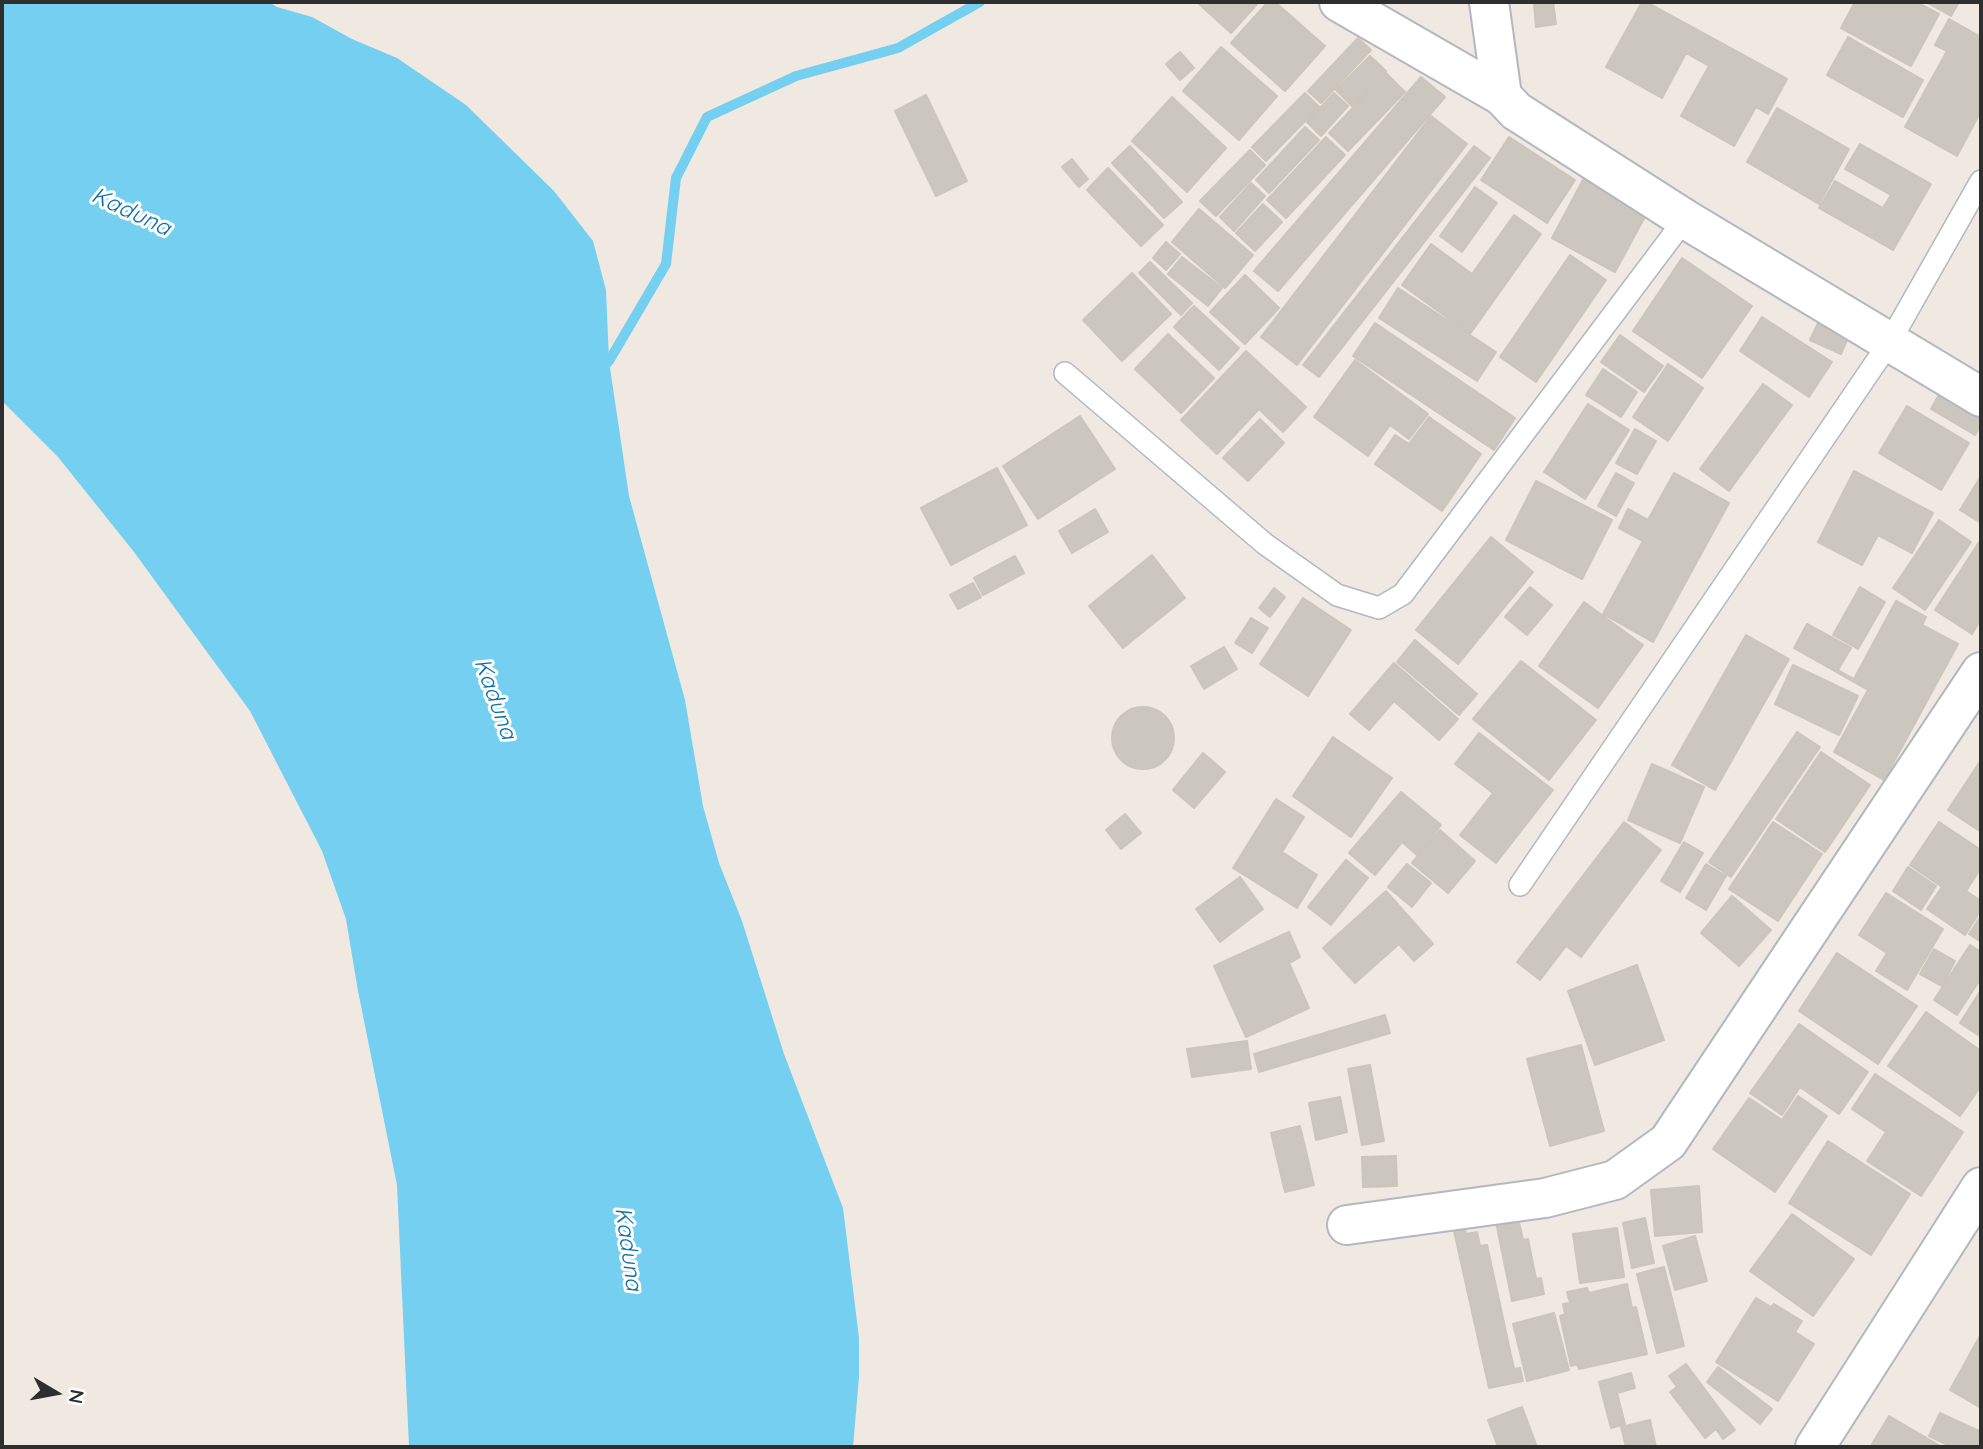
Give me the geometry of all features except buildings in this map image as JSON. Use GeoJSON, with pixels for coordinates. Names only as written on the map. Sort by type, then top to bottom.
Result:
{"type":"FeatureCollection","features":[{"type":"Feature","properties":{"kind":"street"},"geometry":{"type":"LineString","coordinates":[[1339,2],[1502,96],[1516,111],[1685,219],[1981,397]]}},
{"type":"Feature","properties":{"kind":"street"},"geometry":{"type":"LineString","coordinates":[[1489,2],[1502,96]]}},
{"type":"Feature","properties":{"kind":"street"},"geometry":{"type":"LineString","coordinates":[[1347,1225],[1545,1198],[1615,1180],[1668,1142],[1981,672]]}},
{"type":"Feature","properties":{"kind":"street"},"geometry":{"type":"LineString","coordinates":[[1815,1447],[1981,1187]]}},
{"type":"Feature","properties":{"kind":"lane"},"geometry":{"type":"LineString","coordinates":[[1520,885],[1889,343],[1981,181]]}},
{"type":"Feature","properties":{"kind":"lane"},"geometry":{"type":"LineString","coordinates":[[1065,373],[1265,544],[1337,595],[1379,608],[1403,594],[1685,219]]}},
{"type":"Feature","properties":{"kind":"water","name":"Kaduna"},"geometry":{"type":"Polygon","coordinates":[[[2,2],[269,2],[312,17],[352,39],[397,58],[466,105],[554,191],[593,241],[606,290],[609,361],[629,496],[685,700],[703,806],[719,863],[742,921],[784,1054],[843,1208],[859,1338],[859,1377],[853,1447],[409,1447],[397,1185],[346,919],[322,851],[250,711],[134,552],[58,457],[2,401],[2,2]]]}},
{"type":"Feature","properties":{"kind":"waterway"},"geometry":{"type":"LineString","coordinates":[[601,370],[609,361],[666,264],[676,178],[707,117],[796,76],[898,48],[980,2]]}}]}
